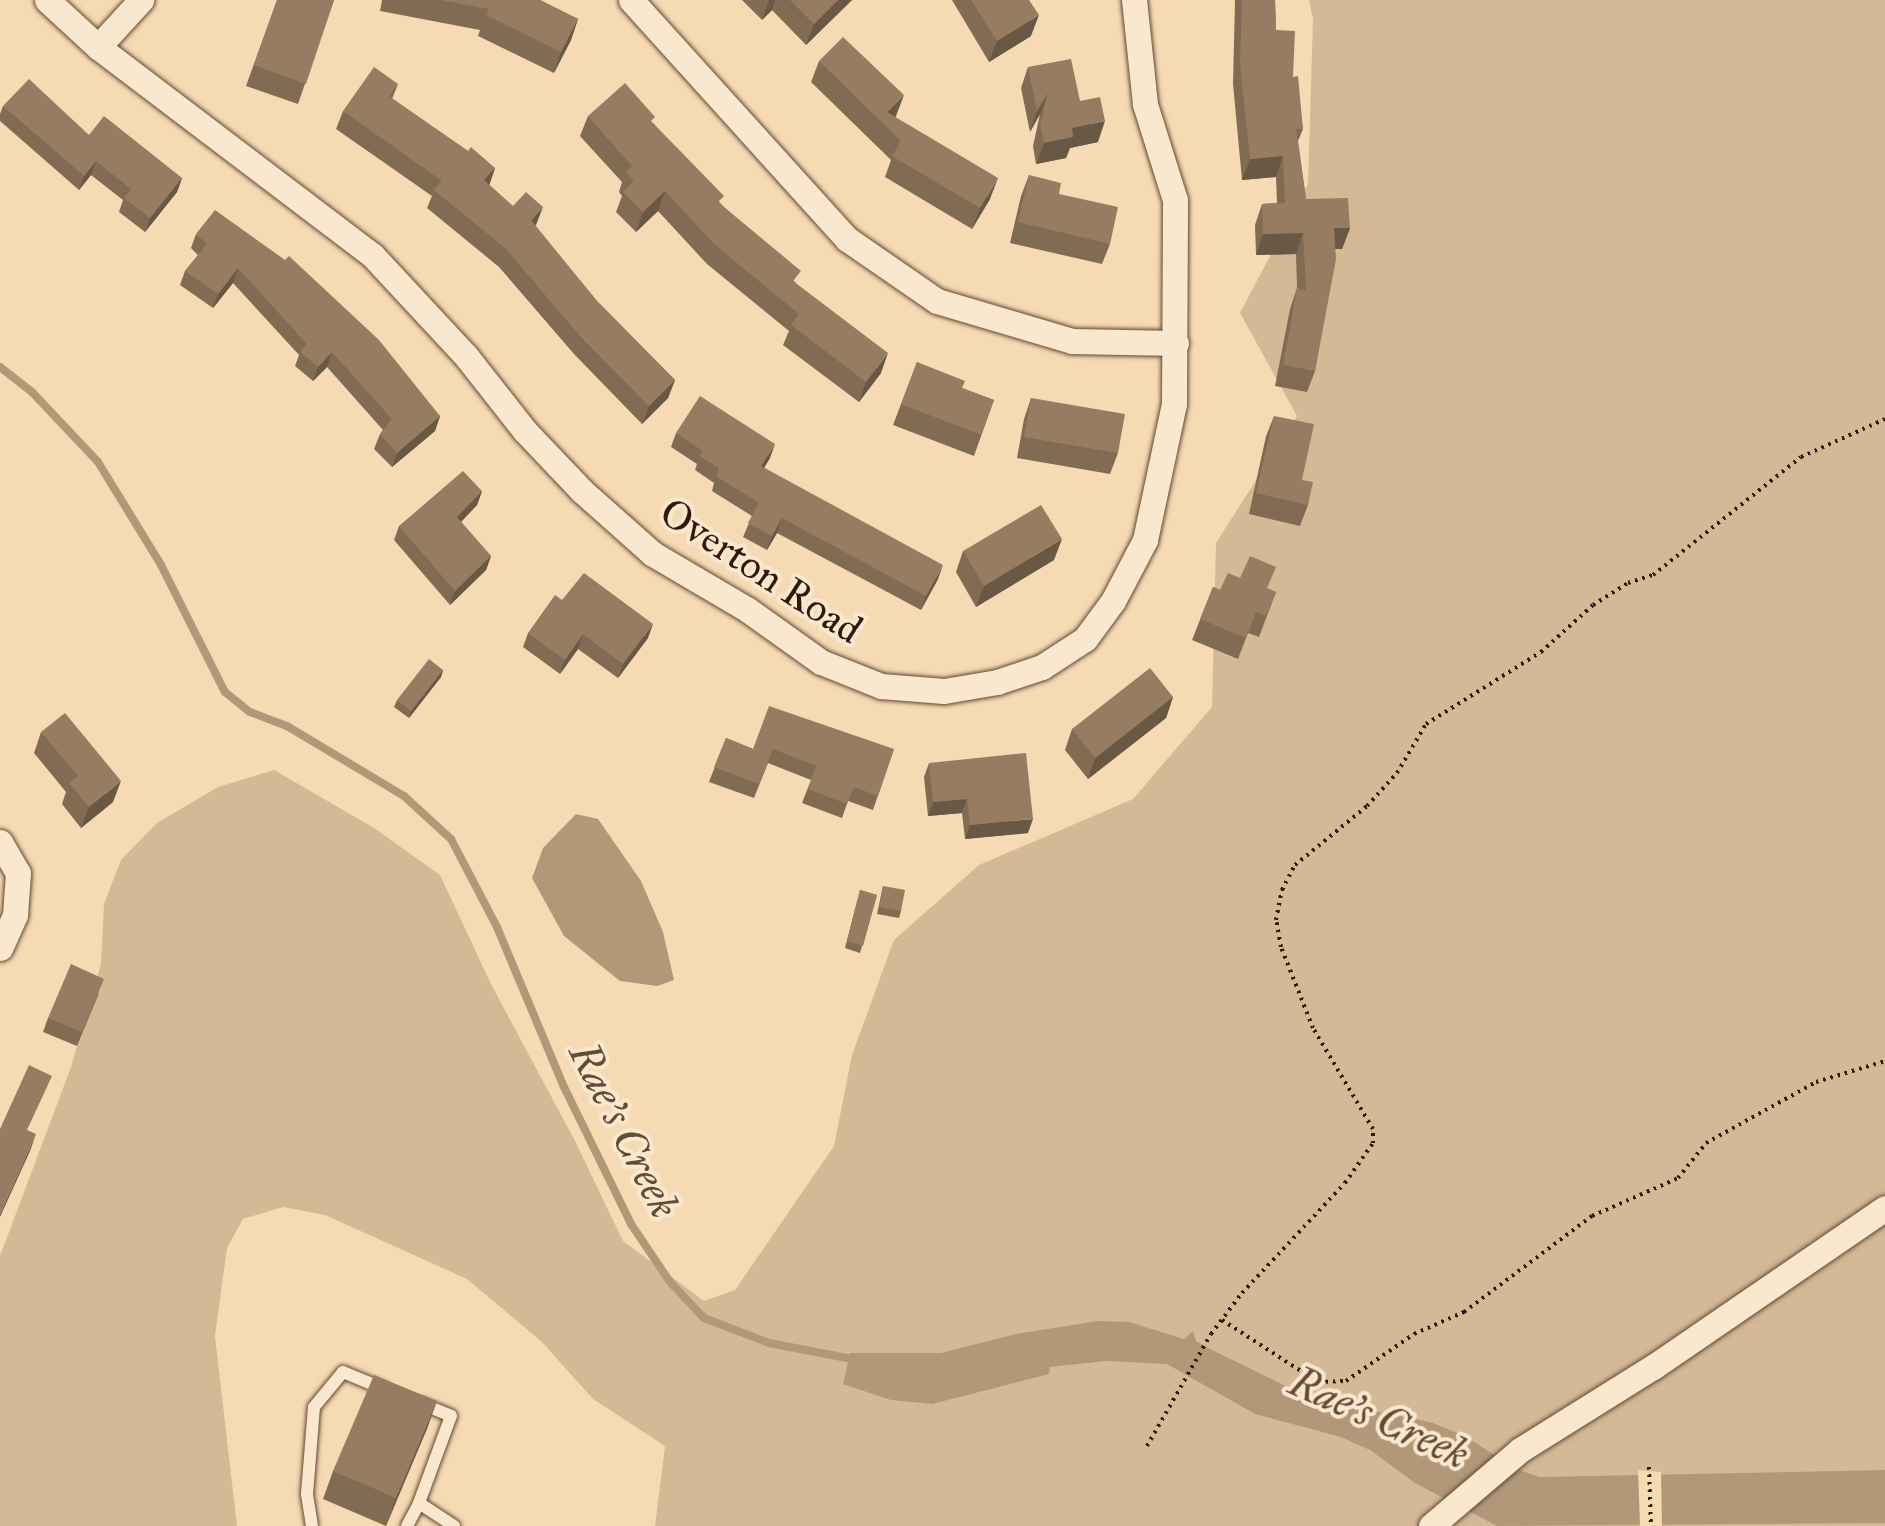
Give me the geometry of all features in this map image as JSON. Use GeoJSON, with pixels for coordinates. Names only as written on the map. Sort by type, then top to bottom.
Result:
{"type":"FeatureCollection","features":[{"type":"Feature","properties":{"kind":"street","name":"Overton Road"},"geometry":{"type":"LineString","coordinates":[[47,0],[98,47],[374,256],[466,356],[536,443],[654,554],[748,610],[821,662],[881,686],[944,691],[997,682],[1042,667],[1085,640],[1112,601],[1145,540],[1174,404],[1175,200],[1145,104],[1135,12],[1125,0]]}},
{"type":"Feature","properties":{"kind":"street"},"geometry":{"type":"LineString","coordinates":[[98,47],[141,0]]}},
{"type":"Feature","properties":{"kind":"street"},"geometry":{"type":"LineString","coordinates":[[631,0],[846,240],[937,300],[1072,340],[1176,343]]}},
{"type":"Feature","properties":{"kind":"street"},"geometry":{"type":"LineString","coordinates":[[0,842],[18,874],[16,915],[0,948]]}},
{"type":"Feature","properties":{"kind":"street"},"geometry":{"type":"LineString","coordinates":[[1431,1526],[1520,1450],[1653,1367],[1885,1208]]}},
{"type":"Feature","properties":{"kind":"lane"},"geometry":{"type":"LineString","coordinates":[[312,1526],[307,1494],[314,1406],[344,1372],[398,1394]]}},
{"type":"Feature","properties":{"kind":"lane"},"geometry":{"type":"LineString","coordinates":[[407,1526],[452,1416],[416,1402]]}},
{"type":"Feature","properties":{"kind":"lane"},"geometry":{"type":"LineString","coordinates":[[418,1503],[454,1526]]}},
{"type":"Feature","properties":{"kind":"path"},"geometry":{"type":"LineString","coordinates":[[1147,1446],[1222,1320],[1345,1183],[1373,1142],[1372,1129],[1313,1028],[1281,947],[1276,920],[1282,890],[1296,865],[1377,795],[1397,773],[1426,724],[1541,652],[1592,606],[1628,584],[1654,575],[1801,457],[1885,419]]}},
{"type":"Feature","properties":{"kind":"path"},"geometry":{"type":"LineString","coordinates":[[1222,1320],[1318,1382],[1346,1381],[1414,1334],[1464,1312],[1592,1216],[1678,1178],[1706,1143],[1816,1082],[1885,1061]]}},
{"type":"Feature","properties":{"kind":"path"},"geometry":{"type":"LineString","coordinates":[[1649,1467],[1651,1526]]}},
{"type":"Feature","properties":{"kind":"shaded area"},"geometry":{"type":"Polygon","coordinates":[[[1309,0],[1885,0],[1885,1526],[655,1526],[665,1446],[593,1399],[542,1342],[467,1279],[325,1215],[283,1207],[243,1219],[227,1248],[215,1336],[237,1526],[0,1526],[0,1256],[71,1067],[101,964],[104,904],[121,860],[157,823],[218,787],[274,770],[374,828],[440,875],[491,984],[623,1241],[704,1301],[735,1290],[834,1146],[852,1055],[894,940],[979,865],[1133,799],[1212,707],[1216,543],[1297,416],[1240,313],[1308,184],[1313,19],[1309,0]]]}},
{"type":"Feature","properties":{"kind":"water"},"geometry":{"type":"Polygon","coordinates":[[[576,814],[598,819],[641,881],[663,932],[674,980],[657,986],[620,981],[564,936],[532,878],[543,848],[576,814]]]}},
{"type":"Feature","properties":{"kind":"water"},"geometry":{"type":"Polygon","coordinates":[[[1098,1321],[1129,1322],[1184,1339],[1193,1331],[1196,1341],[1298,1392],[1319,1400],[1430,1422],[1465,1436],[1516,1469],[1540,1477],[1885,1470],[1885,1523],[1497,1526],[1415,1483],[1370,1450],[1341,1437],[1255,1414],[1167,1364],[1106,1361],[1050,1367],[1049,1374],[932,1404],[891,1400],[843,1384],[850,1353],[941,1353],[1016,1334],[1098,1321]]]}},
{"type":"Feature","properties":{"kind":"pier"},"geometry":{"type":"Polygon","coordinates":[[[1638,1470],[1661,1472],[1662,1526],[1640,1526],[1638,1470]]]}},
{"type":"Feature","properties":{"kind":"building"},"geometry":{"type":"Polygon","coordinates":[[[277,0],[334,0],[306,84],[254,65],[277,0]]]}},
{"type":"Feature","properties":{"kind":"building"},"geometry":{"type":"Polygon","coordinates":[[[440,0],[540,0],[578,19],[561,52],[486,15],[489,9],[440,0]]]}},
{"type":"Feature","properties":{"kind":"building"},"geometry":{"type":"Polygon","coordinates":[[[790,0],[838,0],[814,24],[790,0]]]}},
{"type":"Feature","properties":{"kind":"building"},"geometry":{"type":"Polygon","coordinates":[[[971,0],[1029,0],[1039,15],[997,41],[971,0]]]}},
{"type":"Feature","properties":{"kind":"building"},"geometry":{"type":"Polygon","coordinates":[[[1242,0],[1275,0],[1276,30],[1295,31],[1293,77],[1298,76],[1303,129],[1296,129],[1306,199],[1348,198],[1350,228],[1334,228],[1336,259],[1315,371],[1283,365],[1297,288],[1306,290],[1303,233],[1263,234],[1262,204],[1285,203],[1283,156],[1250,159],[1240,63],[1242,0]]]}},
{"type":"Feature","properties":{"kind":"building"},"geometry":{"type":"Polygon","coordinates":[[[843,37],[904,95],[887,112],[998,178],[980,208],[892,156],[901,141],[819,61],[843,37]]]}},
{"type":"Feature","properties":{"kind":"building"},"geometry":{"type":"Polygon","coordinates":[[[1071,59],[1080,101],[1100,97],[1105,121],[1072,128],[1073,137],[1044,143],[1040,125],[1048,93],[1037,111],[1028,67],[1071,59]]]}},
{"type":"Feature","properties":{"kind":"building"},"geometry":{"type":"Polygon","coordinates":[[[374,67],[398,84],[389,96],[468,151],[471,147],[495,168],[484,180],[513,206],[526,192],[543,207],[531,220],[597,301],[675,380],[649,406],[580,336],[506,249],[434,190],[442,181],[343,111],[374,67]]]}},
{"type":"Feature","properties":{"kind":"building"},"geometry":{"type":"Polygon","coordinates":[[[29,79],[89,135],[104,116],[182,178],[150,218],[124,198],[131,189],[96,161],[84,176],[3,106],[29,79]]]}},
{"type":"Feature","properties":{"kind":"building"},"geometry":{"type":"Polygon","coordinates":[[[625,83],[655,117],[651,121],[724,196],[718,202],[801,271],[793,281],[888,353],[866,382],[791,325],[799,314],[714,244],[665,191],[643,212],[623,192],[634,181],[626,172],[632,166],[588,116],[625,83]]]}},
{"type":"Feature","properties":{"kind":"building"},"geometry":{"type":"Polygon","coordinates":[[[1029,175],[1061,183],[1059,194],[1118,207],[1110,244],[1018,222],[1029,175]]]}},
{"type":"Feature","properties":{"kind":"building"},"geometry":{"type":"Polygon","coordinates":[[[215,210],[285,260],[289,256],[379,340],[440,416],[397,453],[380,434],[392,419],[332,352],[318,367],[300,352],[307,344],[238,268],[218,294],[185,271],[207,244],[196,234],[215,210]]]}},
{"type":"Feature","properties":{"kind":"building"},"geometry":{"type":"Polygon","coordinates":[[[917,362],[965,381],[962,388],[994,400],[981,435],[901,404],[917,362]]]}},
{"type":"Feature","properties":{"kind":"building"},"geometry":{"type":"Polygon","coordinates":[[[700,396],[775,444],[761,466],[943,565],[926,596],[782,518],[772,536],[748,523],[759,503],[717,477],[719,468],[700,456],[703,451],[676,433],[700,396]]]}},
{"type":"Feature","properties":{"kind":"building"},"geometry":{"type":"Polygon","coordinates":[[[1031,398],[1125,414],[1118,453],[1024,437],[1031,398]]]}},
{"type":"Feature","properties":{"kind":"building"},"geometry":{"type":"Polygon","coordinates":[[[1274,416],[1314,424],[1302,480],[1313,482],[1308,505],[1256,493],[1274,416]]]}},
{"type":"Feature","properties":{"kind":"building"},"geometry":{"type":"Polygon","coordinates":[[[463,471],[482,491],[457,517],[491,556],[455,591],[399,526],[463,471]]]}},
{"type":"Feature","properties":{"kind":"building"},"geometry":{"type":"Polygon","coordinates":[[[1041,505],[1062,539],[984,586],[963,551],[1041,505]]]}},
{"type":"Feature","properties":{"kind":"building"},"geometry":{"type":"Polygon","coordinates":[[[1250,556],[1276,567],[1267,588],[1276,592],[1266,616],[1256,612],[1246,638],[1200,619],[1213,587],[1220,590],[1228,573],[1240,578],[1250,556]]]}},
{"type":"Feature","properties":{"kind":"building"},"geometry":{"type":"Polygon","coordinates":[[[584,573],[653,624],[623,664],[583,634],[565,660],[528,633],[555,595],[562,600],[584,573]]]}},
{"type":"Feature","properties":{"kind":"building"},"geometry":{"type":"Polygon","coordinates":[[[429,659],[443,670],[411,711],[397,700],[429,659]]]}},
{"type":"Feature","properties":{"kind":"building"},"geometry":{"type":"Polygon","coordinates":[[[1150,668],[1173,697],[1095,758],[1072,729],[1150,668]]]}},
{"type":"Feature","properties":{"kind":"building"},"geometry":{"type":"Polygon","coordinates":[[[769,706],[894,749],[878,796],[854,787],[847,804],[808,789],[816,766],[773,749],[759,784],[714,767],[726,738],[753,749],[769,706]]]}},
{"type":"Feature","properties":{"kind":"building"},"geometry":{"type":"Polygon","coordinates":[[[65,713],[121,781],[89,807],[69,783],[78,776],[41,732],[65,713]]]}},
{"type":"Feature","properties":{"kind":"building"},"geometry":{"type":"Polygon","coordinates":[[[1026,753],[1033,819],[970,825],[967,799],[933,802],[929,763],[1026,753]]]}},
{"type":"Feature","properties":{"kind":"building"},"geometry":{"type":"Polygon","coordinates":[[[883,886],[905,890],[901,911],[879,907],[883,886]]]}},
{"type":"Feature","properties":{"kind":"building"},"geometry":{"type":"Polygon","coordinates":[[[860,890],[877,895],[863,946],[847,941],[860,890]]]}},
{"type":"Feature","properties":{"kind":"building"},"geometry":{"type":"Polygon","coordinates":[[[71,964],[104,979],[82,1032],[48,1018],[71,964]]]}},
{"type":"Feature","properties":{"kind":"building"},"geometry":{"type":"Polygon","coordinates":[[[29,1065],[52,1076],[27,1130],[36,1134],[0,1214],[0,1129],[29,1065]]]}},
{"type":"Feature","properties":{"kind":"building"},"geometry":{"type":"Polygon","coordinates":[[[374,1375],[437,1401],[396,1498],[333,1471],[374,1375]]]}},
{"type":"Feature","properties":{"kind":"waterway","name":"Rae's Creek"},"geometry":{"type":"LineString","coordinates":[[0,367],[32,392],[98,462],[161,565],[225,692],[250,712],[287,726],[404,796],[451,839],[497,927],[564,1087],[631,1224],[670,1282],[704,1318],[769,1343],[857,1360]]}}]}
